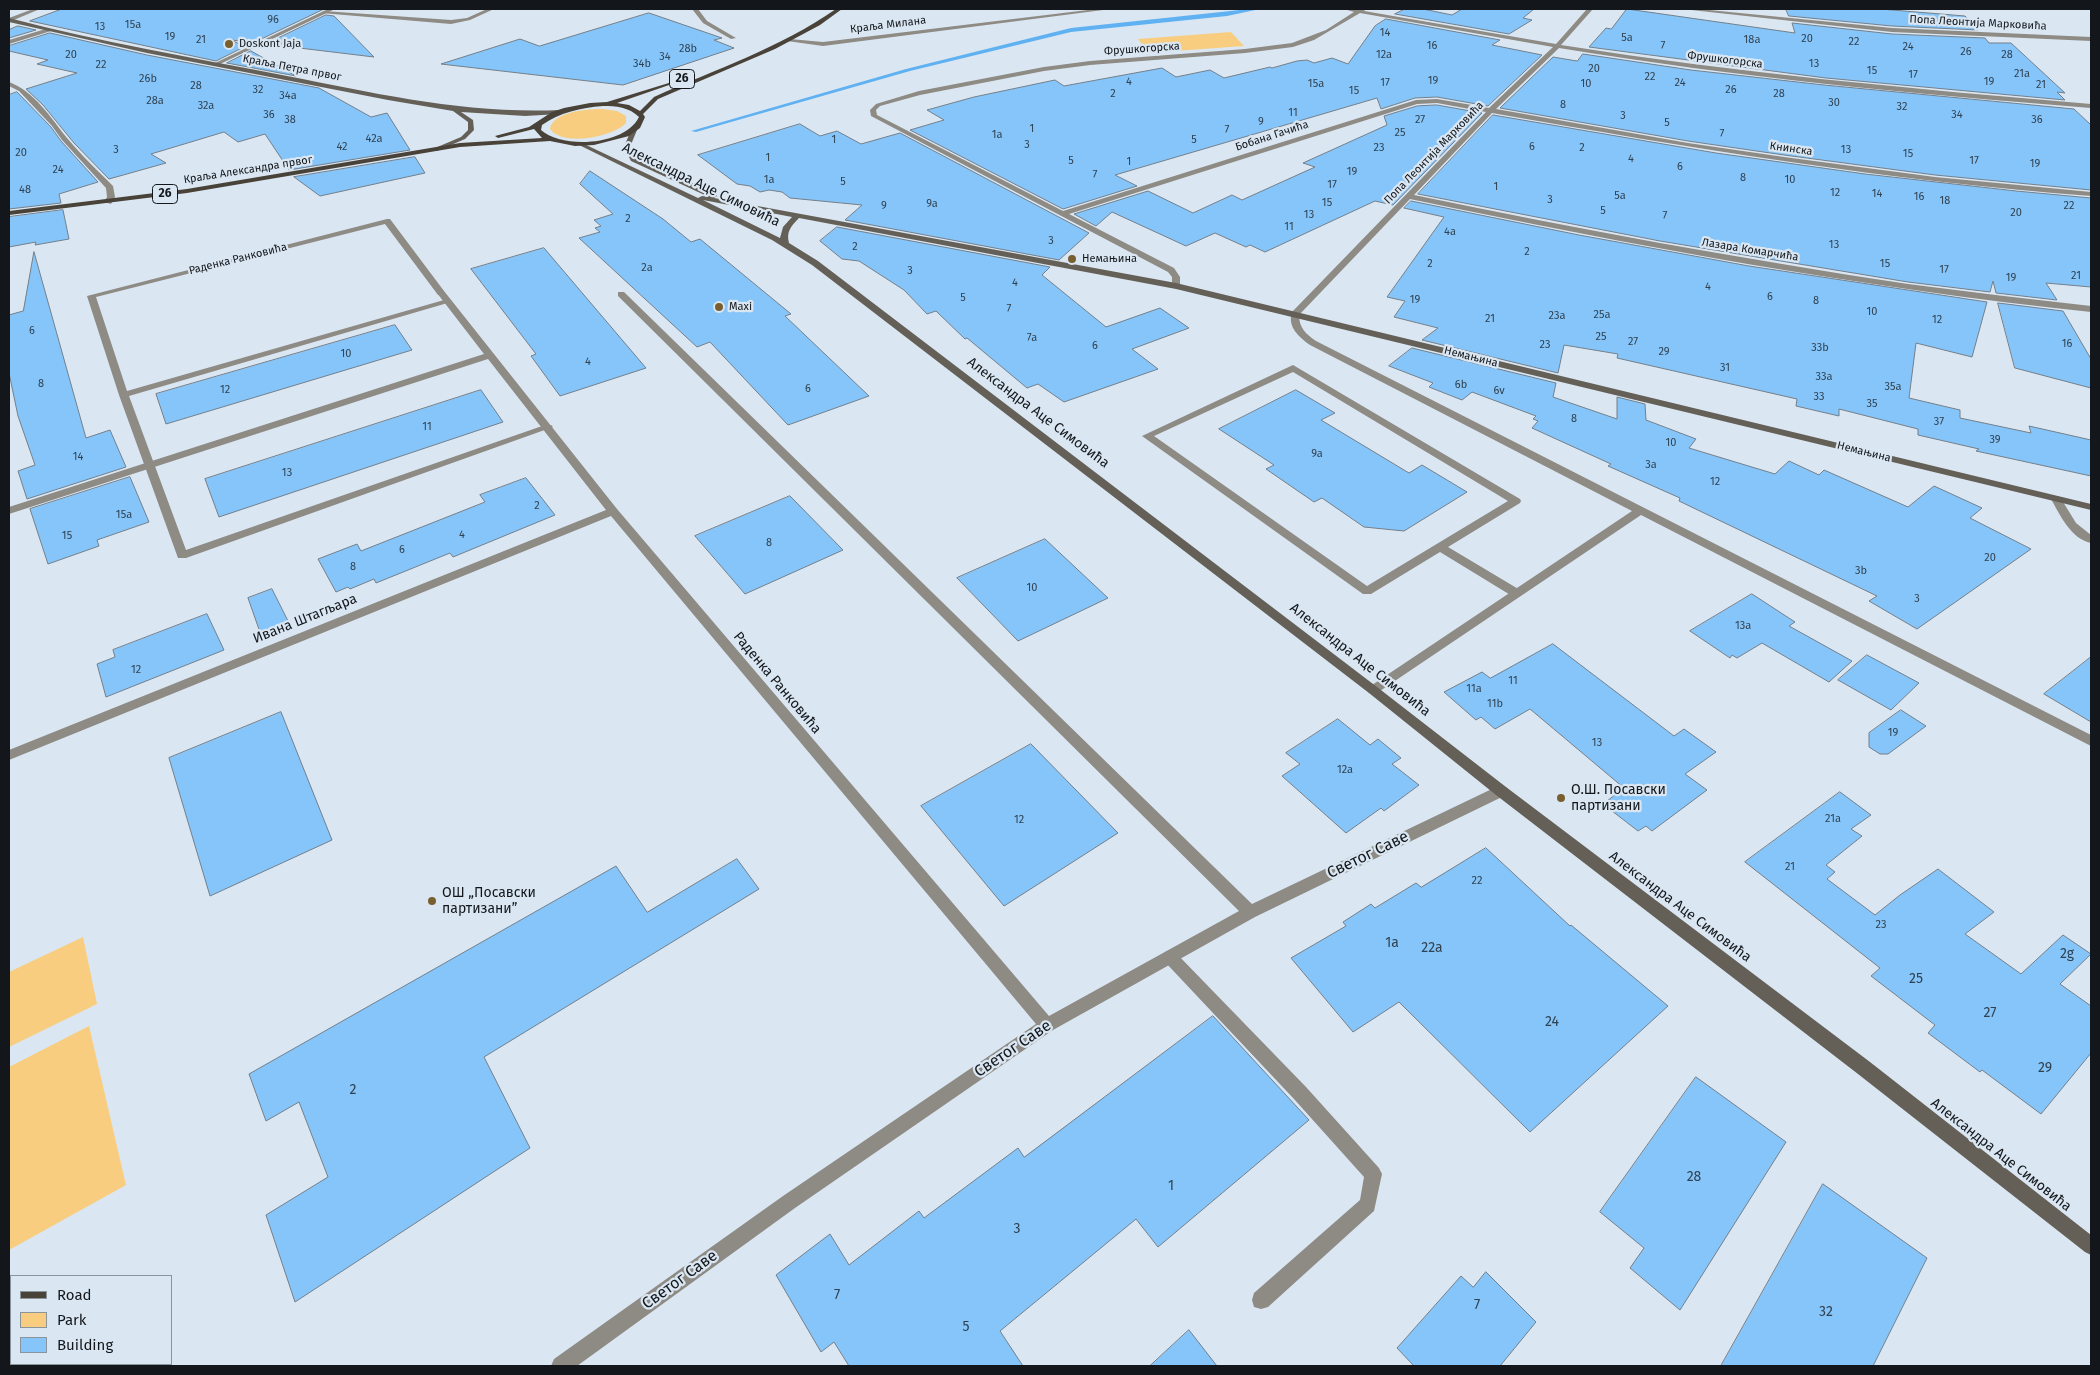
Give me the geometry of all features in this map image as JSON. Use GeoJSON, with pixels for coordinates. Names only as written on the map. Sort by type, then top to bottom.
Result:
{"type":"FeatureCollection","features":[{"type":"Feature","properties":{"kind":"main road","name":"Краља Александра првог"},"geometry":{"type":"LineString","coordinates":[[640,114],[656,98],[790,41],[818,25],[840,9]]}},
{"type":"Feature","properties":{"kind":"main road","name":"Краља Александра првог"},"geometry":{"type":"LineString","coordinates":[[9,213],[108,202],[214,187],[460,145],[539,124],[560,112],[583,106],[607,104],[758,56]]}},
{"type":"Feature","properties":{"kind":"main road","name":"Краља Александра првог"},"geometry":{"type":"LineString","coordinates":[[460,145],[547,140],[580,144],[611,140],[634,130],[642,122],[640,114],[628,107],[607,104]]}},
{"type":"Feature","properties":{"kind":"main road"},"geometry":{"type":"LineString","coordinates":[[539,124],[537,130],[547,140]]}},
{"type":"Feature","properties":{"kind":"street"},"geometry":{"type":"LineString","coordinates":[[9,20],[37,9]]}},
{"type":"Feature","properties":{"kind":"street"},"geometry":{"type":"LineString","coordinates":[[216,64],[332,9]]}},
{"type":"Feature","properties":{"kind":"street"},"geometry":{"type":"LineString","coordinates":[[324,12],[450,22],[468,19],[491,9]]}},
{"type":"Feature","properties":{"kind":"street"},"geometry":{"type":"LineString","coordinates":[[695,9],[704,22],[733,38]]}},
{"type":"Feature","properties":{"kind":"street","name":"Краља Милана"},"geometry":{"type":"LineString","coordinates":[[790,41],[823,44],[1108,9]]}},
{"type":"Feature","properties":{"kind":"street","name":"Фрушкогорска"},"geometry":{"type":"LineString","coordinates":[[1347,9],[1557,46],[1720,70],[1828,82],[2091,106]]}},
{"type":"Feature","properties":{"kind":"street","name":"Попа Леонтија Марковића"},"geometry":{"type":"LineString","coordinates":[[1295,314],[1491,110],[1557,46],[1590,9]]}},
{"type":"Feature","properties":{"kind":"street","name":"Попа Леонтија Марковића"},"geometry":{"type":"LineString","coordinates":[[1685,9],[1892,30],[2091,39]]}},
{"type":"Feature","properties":{"kind":"street","name":"Фрушкогорска"},"geometry":{"type":"LineString","coordinates":[[1062,214],[874,116],[873,110],[878,105],[919,93],[1044,69],[1090,63],[1245,51],[1294,44],[1312,39],[1328,31],[1361,10]]}},
{"type":"Feature","properties":{"kind":"street","name":"Краља Петра првог"},"geometry":{"type":"LineString","coordinates":[[9,20],[48,30],[512,122]]}},
{"type":"Feature","properties":{"kind":"street"},"geometry":{"type":"LineString","coordinates":[[9,42],[48,30]]}},
{"type":"Feature","properties":{"kind":"street"},"geometry":{"type":"LineString","coordinates":[[9,84],[21,90],[37,109],[56,125],[64,139],[110,188],[111,197],[108,202]]}},
{"type":"Feature","properties":{"kind":"street","name":"Бобана Гачића"},"geometry":{"type":"LineString","coordinates":[[1062,214],[1416,102],[1454,103],[1491,110]]}},
{"type":"Feature","properties":{"kind":"street"},"geometry":{"type":"LineString","coordinates":[[437,149],[462,138],[471,130],[472,124],[469,118],[454,110]]}},
{"type":"Feature","properties":{"kind":"street","name":"Краља Петра првог"},"geometry":{"type":"LineString","coordinates":[[454,110],[505,114],[560,112]]}},
{"type":"Feature","properties":{"kind":"street","name":"Книнска"},"geometry":{"type":"LineString","coordinates":[[1491,110],[1643,138],[1784,159],[1945,180],[2091,194]]}},
{"type":"Feature","properties":{"kind":"street"},"geometry":{"type":"LineString","coordinates":[[522,123],[539,124]]}},
{"type":"Feature","properties":{"kind":"street","name":"Александра Аце Симовића"},"geometry":{"type":"LineString","coordinates":[[634,130],[627,147],[634,158],[728,202]]}},
{"type":"Feature","properties":{"kind":"street","name":"Александра Аце Симовића"},"geometry":{"type":"LineString","coordinates":[[580,144],[785,243],[815,263],[1864,1068],[2091,1246]]}},
{"type":"Feature","properties":{"kind":"street"},"geometry":{"type":"LineString","coordinates":[[689,196],[728,202]]}},
{"type":"Feature","properties":{"kind":"street","name":"Лазара Комарчића"},"geometry":{"type":"LineString","coordinates":[[1408,196],[1544,226],[1675,249],[1909,286],[2091,309]]}},
{"type":"Feature","properties":{"kind":"street","name":"Немањина"},"geometry":{"type":"LineString","coordinates":[[728,202],[1176,286],[2091,507]]}},
{"type":"Feature","properties":{"kind":"street"},"geometry":{"type":"LineString","coordinates":[[1062,214],[1171,270],[1176,277],[1176,286]]}},
{"type":"Feature","properties":{"kind":"street"},"geometry":{"type":"LineString","coordinates":[[785,243],[783,238],[785,230],[799,215]]}},
{"type":"Feature","properties":{"kind":"street","name":"Раденка Ранковића"},"geometry":{"type":"LineString","coordinates":[[548,427],[182,555],[124,395],[91,296],[387,221],[447,302],[491,355],[548,427],[613,511],[1047,1025]]}},
{"type":"Feature","properties":{"kind":"street"},"geometry":{"type":"LineString","coordinates":[[621,294],[1250,912]]}},
{"type":"Feature","properties":{"kind":"street"},"geometry":{"type":"LineString","coordinates":[[124,395],[447,302]]}},
{"type":"Feature","properties":{"kind":"street"},"geometry":{"type":"LineString","coordinates":[[1295,314],[1296,328],[1313,343],[2091,741]]}},
{"type":"Feature","properties":{"kind":"street"},"geometry":{"type":"LineString","coordinates":[[9,511],[491,355]]}},
{"type":"Feature","properties":{"kind":"street"},"geometry":{"type":"LineString","coordinates":[[1293,368],[1516,501],[1440,547],[1367,591],[1147,436],[1293,368]]}},
{"type":"Feature","properties":{"kind":"street"},"geometry":{"type":"LineString","coordinates":[[2056,499],[2072,525],[2091,540]]}},
{"type":"Feature","properties":{"kind":"street"},"geometry":{"type":"LineString","coordinates":[[1373,690],[1640,510]]}},
{"type":"Feature","properties":{"kind":"street","name":"Ивана Штагљара"},"geometry":{"type":"LineString","coordinates":[[9,755],[613,511]]}},
{"type":"Feature","properties":{"kind":"street"},"geometry":{"type":"LineString","coordinates":[[1440,547],[1516,593]]}},
{"type":"Feature","properties":{"kind":"street","name":"Светог Саве"},"geometry":{"type":"LineString","coordinates":[[560,1366],[789,1202],[1047,1025],[1250,912],[1501,791]]}},
{"type":"Feature","properties":{"kind":"street"},"geometry":{"type":"LineString","coordinates":[[1170,957],[1300,1093],[1373,1174],[1368,1205],[1261,1300]]}},
{"type":"Feature","properties":{"kind":"green space"},"geometry":{"type":"Polygon","coordinates":[[[1231,32],[1244,46],[1148,53],[1138,39],[1231,32]]]}},
{"type":"Feature","properties":{"kind":"green space"},"geometry":{"type":"Polygon","coordinates":[[[603,109],[617,111],[626,116],[626,123],[620,128],[600,136],[576,139],[566,138],[550,129],[558,118],[564,115],[572,112],[603,109]]]}},
{"type":"Feature","properties":{"kind":"green space"},"geometry":{"type":"Polygon","coordinates":[[[83,937],[97,1004],[9,1047],[9,972],[83,937]]]}},
{"type":"Feature","properties":{"kind":"green space"},"geometry":{"type":"Polygon","coordinates":[[[89,1026],[126,1185],[9,1250],[9,1067],[89,1026]]]}},
{"type":"Feature","properties":{"kind":"building"},"geometry":{"type":"Polygon","coordinates":[[[62,9],[324,9],[253,43],[232,40],[244,47],[216,61],[30,21],[62,9]]]}},
{"type":"Feature","properties":{"kind":"building"},"geometry":{"type":"Polygon","coordinates":[[[1405,9],[1423,9],[1452,15],[1462,9],[1534,9],[1523,18],[1532,20],[1509,34],[1395,14],[1405,9]]]}},
{"type":"Feature","properties":{"kind":"building"},"geometry":{"type":"Polygon","coordinates":[[[1627,9],[1795,33],[1792,23],[1892,34],[1985,38],[1989,43],[2011,43],[2065,93],[2057,92],[2065,100],[1826,78],[1589,47],[1606,28],[1611,29],[1627,9]]]}},
{"type":"Feature","properties":{"kind":"building"},"geometry":{"type":"Polygon","coordinates":[[[1786,9],[1880,9],[1965,16],[1978,30],[1892,26],[1789,16],[1786,9]]]}},
{"type":"Feature","properties":{"kind":"building"},"geometry":{"type":"Polygon","coordinates":[[[649,13],[722,38],[714,40],[734,48],[623,85],[441,64],[520,39],[539,46],[649,13]]]}},
{"type":"Feature","properties":{"kind":"building"},"geometry":{"type":"Polygon","coordinates":[[[326,15],[334,16],[374,57],[266,44],[326,15]]]}},
{"type":"Feature","properties":{"kind":"building"},"geometry":{"type":"Polygon","coordinates":[[[1386,19],[1500,40],[1492,45],[1542,55],[1488,106],[1437,97],[1415,98],[1381,109],[1377,98],[1115,175],[1137,186],[1063,209],[910,130],[944,120],[927,110],[974,97],[1055,80],[1064,86],[1162,68],[1176,77],[1210,70],[1224,78],[1297,61],[1307,60],[1314,63],[1332,58],[1348,64],[1375,26],[1386,19]]]}},
{"type":"Feature","properties":{"kind":"building"},"geometry":{"type":"Polygon","coordinates":[[[18,26],[36,30],[9,38],[9,30],[18,26]]]}},
{"type":"Feature","properties":{"kind":"building"},"geometry":{"type":"Polygon","coordinates":[[[50,33],[147,55],[319,88],[371,117],[387,113],[410,150],[289,170],[265,134],[238,142],[224,132],[151,154],[166,163],[109,179],[74,143],[43,105],[26,89],[77,73],[37,64],[48,60],[9,51],[9,46],[50,33]]]}},
{"type":"Feature","properties":{"kind":"building"},"geometry":{"type":"Polygon","coordinates":[[[251,51],[296,76],[227,63],[251,51]]]}},
{"type":"Feature","properties":{"kind":"building"},"geometry":{"type":"Polygon","coordinates":[[[1583,54],[1691,70],[1824,85],[2074,109],[2091,125],[2091,190],[1935,175],[1784,155],[1688,141],[1500,108],[1553,57],[1577,61],[1583,54]]]}},
{"type":"Feature","properties":{"kind":"building"},"geometry":{"type":"Polygon","coordinates":[[[17,92],[51,127],[98,182],[59,194],[61,203],[9,209],[9,95],[17,92]]]}},
{"type":"Feature","properties":{"kind":"building"},"geometry":{"type":"Polygon","coordinates":[[[1437,105],[1482,113],[1393,205],[1375,201],[1265,252],[1250,245],[1246,247],[1215,233],[1186,246],[1112,212],[1096,226],[1074,214],[1148,191],[1193,213],[1232,195],[1242,200],[1315,167],[1303,163],[1387,125],[1384,116],[1417,106],[1437,105]]]}},
{"type":"Feature","properties":{"kind":"building"},"geometry":{"type":"Polygon","coordinates":[[[1493,115],[1716,153],[1865,174],[2091,198],[2091,287],[2046,283],[2057,300],[1996,293],[1993,281],[1990,292],[1908,282],[1660,241],[1418,194],[1493,115]]]}},
{"type":"Feature","properties":{"kind":"building"},"geometry":{"type":"Polygon","coordinates":[[[800,124],[820,136],[837,131],[861,144],[900,133],[1089,233],[1059,260],[845,220],[862,205],[790,198],[782,192],[769,190],[760,192],[750,186],[737,184],[698,155],[800,124]]]}},
{"type":"Feature","properties":{"kind":"building"},"geometry":{"type":"Polygon","coordinates":[[[415,157],[425,173],[320,196],[294,177],[415,157]]]}},
{"type":"Feature","properties":{"kind":"building"},"geometry":{"type":"Polygon","coordinates":[[[590,171],[663,219],[691,242],[700,239],[791,314],[785,316],[869,396],[788,425],[710,342],[697,347],[579,238],[600,232],[595,228],[601,226],[594,220],[613,214],[580,184],[590,171]]]}},
{"type":"Feature","properties":{"kind":"building"},"geometry":{"type":"Polygon","coordinates":[[[1411,201],[1579,235],[1749,266],[1987,302],[1972,357],[1916,343],[1909,398],[1960,410],[1960,418],[2031,433],[2029,426],[2091,440],[2091,476],[1976,451],[1979,449],[1918,435],[1918,429],[1839,409],[1839,416],[1796,406],[1797,399],[1617,358],[1618,354],[1564,345],[1558,373],[1422,340],[1438,328],[1394,317],[1405,301],[1387,297],[1444,217],[1404,208],[1411,201]]]}},
{"type":"Feature","properties":{"kind":"building"},"geometry":{"type":"Polygon","coordinates":[[[63,210],[69,239],[9,247],[9,217],[63,210]]]}},
{"type":"Feature","properties":{"kind":"building"},"geometry":{"type":"Polygon","coordinates":[[[837,227],[1050,267],[1042,275],[1106,327],[1160,308],[1189,328],[1132,349],[1158,369],[1064,402],[1038,384],[1027,388],[967,338],[965,339],[936,311],[927,314],[904,290],[859,261],[842,259],[820,241],[837,227]]]}},
{"type":"Feature","properties":{"kind":"building"},"geometry":{"type":"Polygon","coordinates":[[[544,248],[646,368],[560,396],[531,356],[536,354],[471,269],[544,248]]]}},
{"type":"Feature","properties":{"kind":"building"},"geometry":{"type":"Polygon","coordinates":[[[34,252],[86,438],[110,430],[126,467],[27,499],[18,471],[35,465],[18,416],[9,373],[9,315],[23,311],[34,252]]]}},
{"type":"Feature","properties":{"kind":"building"},"geometry":{"type":"Polygon","coordinates":[[[1998,303],[2063,311],[2091,359],[2091,388],[2015,368],[1998,303]]]}},
{"type":"Feature","properties":{"kind":"building"},"geometry":{"type":"Polygon","coordinates":[[[395,325],[412,350],[166,424],[156,394],[395,325]]]}},
{"type":"Feature","properties":{"kind":"building"},"geometry":{"type":"Polygon","coordinates":[[[1412,348],[1556,383],[1553,397],[1617,419],[1617,397],[1645,404],[1646,420],[1696,439],[1689,448],[1775,474],[1789,461],[1819,475],[1824,470],[1908,507],[1934,486],[1982,508],[1970,518],[2031,549],[1917,629],[1869,601],[1877,596],[1679,501],[1680,498],[1608,466],[1611,464],[1532,428],[1538,421],[1533,419],[1536,416],[1472,392],[1462,400],[1429,387],[1433,383],[1389,366],[1412,348]]]}},
{"type":"Feature","properties":{"kind":"building"},"geometry":{"type":"Polygon","coordinates":[[[481,390],[503,422],[219,517],[205,479],[481,390]]]}},
{"type":"Feature","properties":{"kind":"building"},"geometry":{"type":"Polygon","coordinates":[[[1296,390],[1335,413],[1321,420],[1409,473],[1422,465],[1467,492],[1404,531],[1364,527],[1322,498],[1314,502],[1266,469],[1274,465],[1219,429],[1296,390]]]}},
{"type":"Feature","properties":{"kind":"building"},"geometry":{"type":"Polygon","coordinates":[[[130,477],[149,522],[97,540],[99,546],[48,564],[30,509],[130,477]]]}},
{"type":"Feature","properties":{"kind":"building"},"geometry":{"type":"Polygon","coordinates":[[[526,478],[555,515],[453,557],[450,553],[376,583],[374,579],[350,589],[348,587],[336,592],[318,559],[357,544],[361,551],[485,502],[480,495],[526,478]]]}},
{"type":"Feature","properties":{"kind":"building"},"geometry":{"type":"Polygon","coordinates":[[[790,496],[843,550],[745,594],[695,536],[790,496]]]}},
{"type":"Feature","properties":{"kind":"building"},"geometry":{"type":"Polygon","coordinates":[[[1045,539],[1108,598],[1018,641],[957,578],[1045,539]]]}},
{"type":"Feature","properties":{"kind":"building"},"geometry":{"type":"Polygon","coordinates":[[[272,589],[289,623],[261,635],[248,598],[272,589]]]}},
{"type":"Feature","properties":{"kind":"building"},"geometry":{"type":"Polygon","coordinates":[[[1752,594],[1795,622],[1789,626],[1852,661],[1829,682],[1762,643],[1737,658],[1732,655],[1730,658],[1690,631],[1752,594]]]}},
{"type":"Feature","properties":{"kind":"building"},"geometry":{"type":"Polygon","coordinates":[[[207,614],[224,650],[106,697],[97,664],[115,657],[113,650],[207,614]]]}},
{"type":"Feature","properties":{"kind":"building"},"geometry":{"type":"Polygon","coordinates":[[[1553,644],[1674,736],[1684,729],[1716,752],[1685,774],[1707,790],[1652,831],[1646,826],[1638,831],[1603,804],[1624,788],[1530,709],[1495,729],[1481,717],[1476,720],[1444,692],[1482,672],[1490,678],[1553,644]]]}},
{"type":"Feature","properties":{"kind":"building"},"geometry":{"type":"Polygon","coordinates":[[[1867,655],[1919,683],[1891,710],[1838,680],[1867,655]]]}},
{"type":"Feature","properties":{"kind":"building"},"geometry":{"type":"Polygon","coordinates":[[[2091,657],[2091,722],[2044,694],[2091,657]]]}},
{"type":"Feature","properties":{"kind":"building"},"geometry":{"type":"Polygon","coordinates":[[[1901,710],[1926,726],[1888,754],[1880,754],[1869,747],[1869,733],[1901,710]]]}},
{"type":"Feature","properties":{"kind":"building"},"geometry":{"type":"Polygon","coordinates":[[[281,712],[332,840],[210,896],[169,758],[281,712]]]}},
{"type":"Feature","properties":{"kind":"building"},"geometry":{"type":"Polygon","coordinates":[[[1338,719],[1370,745],[1378,739],[1401,758],[1392,764],[1419,785],[1384,811],[1381,808],[1346,833],[1282,776],[1300,764],[1286,753],[1338,719]]]}},
{"type":"Feature","properties":{"kind":"building"},"geometry":{"type":"Polygon","coordinates":[[[1031,744],[1118,833],[1004,906],[921,806],[1031,744]]]}},
{"type":"Feature","properties":{"kind":"building"},"geometry":{"type":"Polygon","coordinates":[[[1840,792],[1871,815],[1851,829],[1862,836],[1826,865],[1835,872],[1827,879],[1875,915],[1938,869],[1994,912],[1965,934],[2021,974],[2063,935],[2091,954],[2060,984],[2091,1006],[2091,1053],[2041,1114],[1928,1033],[1935,1025],[1871,976],[1880,968],[1745,862],[1840,792]]]}},
{"type":"Feature","properties":{"kind":"building"},"geometry":{"type":"Polygon","coordinates":[[[1486,848],[1570,926],[1668,1006],[1530,1132],[1399,1002],[1353,1032],[1291,958],[1346,926],[1343,922],[1371,904],[1375,908],[1416,883],[1421,887],[1486,848]]]}},
{"type":"Feature","properties":{"kind":"building"},"geometry":{"type":"Polygon","coordinates":[[[737,859],[759,889],[484,1057],[530,1148],[295,1302],[266,1215],[328,1177],[299,1102],[266,1121],[249,1074],[616,866],[647,912],[737,859]]]}},
{"type":"Feature","properties":{"kind":"building"},"geometry":{"type":"Polygon","coordinates":[[[1213,1016],[1309,1120],[1158,1247],[1136,1219],[1000,1331],[1023,1366],[849,1366],[834,1342],[821,1352],[776,1275],[830,1234],[849,1265],[919,1211],[924,1218],[1018,1148],[1024,1157],[1213,1016]]]}},
{"type":"Feature","properties":{"kind":"building"},"geometry":{"type":"Polygon","coordinates":[[[1696,1077],[1786,1142],[1680,1310],[1630,1268],[1644,1248],[1600,1212],[1696,1077]]]}},
{"type":"Feature","properties":{"kind":"building"},"geometry":{"type":"Polygon","coordinates":[[[1823,1184],[1927,1258],[1873,1366],[1721,1366],[1823,1184]]]}},
{"type":"Feature","properties":{"kind":"building"},"geometry":{"type":"Polygon","coordinates":[[[1486,1272],[1536,1322],[1500,1366],[1414,1366],[1397,1348],[1461,1276],[1473,1287],[1486,1272]]]}},
{"type":"Feature","properties":{"kind":"building"},"geometry":{"type":"Polygon","coordinates":[[[1189,1330],[1217,1366],[1150,1366],[1189,1330]]]}},
{"type":"Feature","properties":{"kind":"waterway"},"geometry":{"type":"LineString","coordinates":[[694,131],[908,70],[1071,30],[1227,14],[1257,9]]}},
{"type":"Feature","properties":{"kind":"place","name":"Doskont Jaja"},"geometry":{"type":"Point","coordinates":[229,44]}},
{"type":"Feature","properties":{"kind":"place","name":"Немањина"},"geometry":{"type":"Point","coordinates":[1072,259]}},
{"type":"Feature","properties":{"kind":"place","name":"Maxi"},"geometry":{"type":"Point","coordinates":[719,307]}},
{"type":"Feature","properties":{"kind":"place","name":"О.Ш. Посавски партизани"},"geometry":{"type":"Point","coordinates":[1561,798]}},
{"type":"Feature","properties":{"kind":"place","name":"ОШ „Посавски партизани”"},"geometry":{"type":"Point","coordinates":[432,901]}}]}
